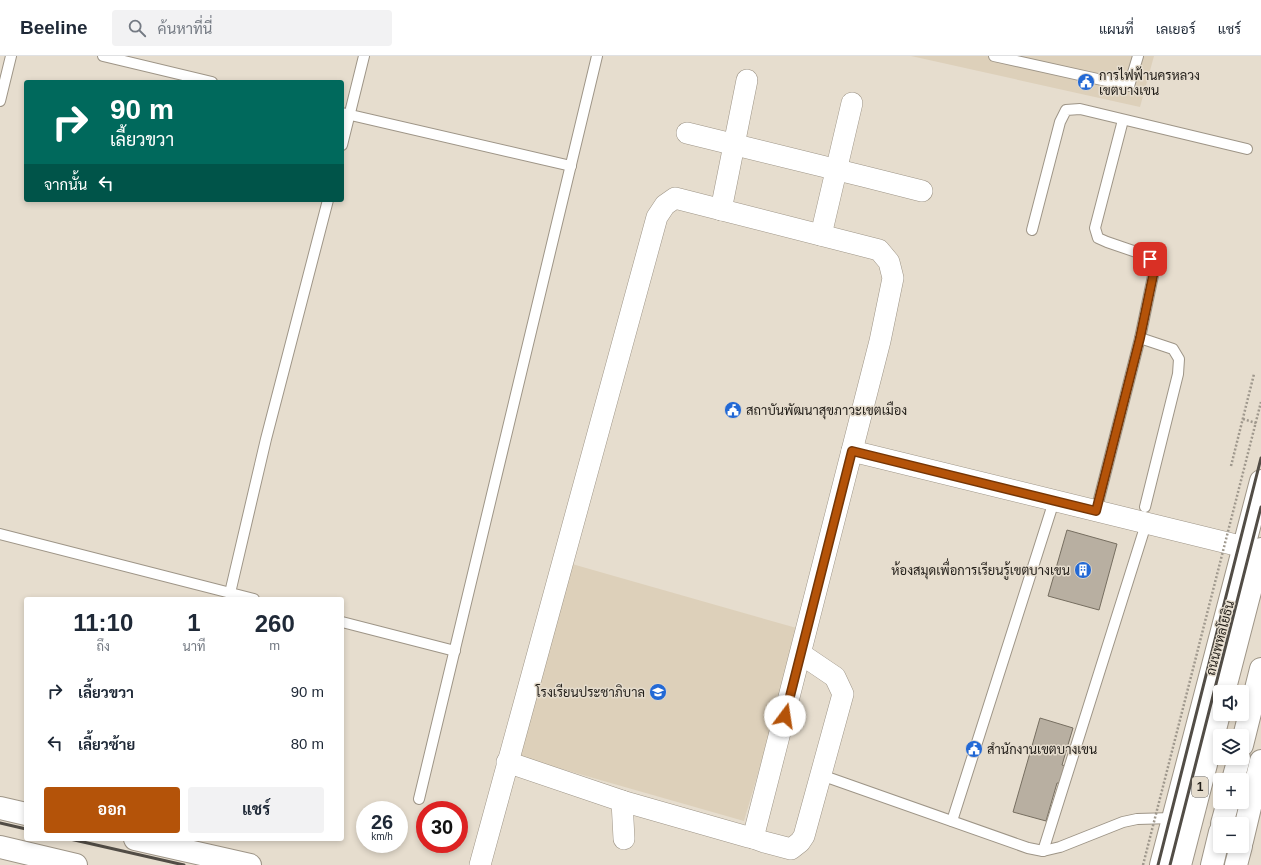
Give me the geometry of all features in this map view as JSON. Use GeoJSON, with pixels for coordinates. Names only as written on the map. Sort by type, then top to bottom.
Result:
{"type":"FeatureCollection","features":[{"type":"Feature","properties":{"kind":"main road","name":"ถนนพหลโยธิน"},"geometry":{"type":"LineString","coordinates":[[1225,685],[1252,548],[1261,481]]}},
{"type":"Feature","properties":{"kind":"main road","name":"ถนนพหลโยธิน"},"geometry":{"type":"LineString","coordinates":[[1161,865],[1173,818],[1252,548]]}},
{"type":"Feature","properties":{"kind":"main road"},"geometry":{"type":"LineString","coordinates":[[1246,729],[1261,669]]}},
{"type":"Feature","properties":{"kind":"main road","name":"1"},"geometry":{"type":"LineString","coordinates":[[1180,865],[1217,721]]}},
{"type":"Feature","properties":{"kind":"main road"},"geometry":{"type":"LineString","coordinates":[[1248,817],[1261,761]]}},
{"type":"Feature","properties":{"kind":"main road"},"geometry":{"type":"LineString","coordinates":[[0,808],[24,814]]}},
{"type":"Feature","properties":{"kind":"main road"},"geometry":{"type":"LineString","coordinates":[[144,841],[250,865]]}},
{"type":"Feature","properties":{"kind":"main road"},"geometry":{"type":"LineString","coordinates":[[0,847],[76,865]]}},
{"type":"Feature","properties":{"kind":"main road"},"geometry":{"type":"LineString","coordinates":[[1212,865],[1215,853]]}},
{"type":"Feature","properties":{"kind":"main road"},"geometry":{"type":"LineString","coordinates":[[1236,865],[1239,853]]}},
{"type":"Feature","properties":{"kind":"street"},"geometry":{"type":"LineString","coordinates":[[721,210],[747,80]]}},
{"type":"Feature","properties":{"kind":"street"},"geometry":{"type":"LineString","coordinates":[[821,235],[852,103]]}},
{"type":"Feature","properties":{"kind":"street"},"geometry":{"type":"LineString","coordinates":[[687,133],[922,191]]}},
{"type":"Feature","properties":{"kind":"street"},"geometry":{"type":"LineString","coordinates":[[480,865],[657,217],[665,205],[675,198],[880,250],[889,262],[893,278],[880,341],[753,838]]}},
{"type":"Feature","properties":{"kind":"street"},"geometry":{"type":"LineString","coordinates":[[852,451],[1096,511],[1146,516],[1252,548]]}},
{"type":"Feature","properties":{"kind":"street"},"geometry":{"type":"LineString","coordinates":[[507,762],[622,801],[791,849],[800,842],[804,836],[843,694],[834,677],[800,654]]}},
{"type":"Feature","properties":{"kind":"street"},"geometry":{"type":"LineString","coordinates":[[622,801],[624,839]]}},
{"type":"Feature","properties":{"kind":"lane"},"geometry":{"type":"LineString","coordinates":[[0,101],[11,56]]}},
{"type":"Feature","properties":{"kind":"lane"},"geometry":{"type":"LineString","coordinates":[[103,56],[204,80]]}},
{"type":"Feature","properties":{"kind":"lane"},"geometry":{"type":"LineString","coordinates":[[344,130],[346,114],[364,56]]}},
{"type":"Feature","properties":{"kind":"lane"},"geometry":{"type":"LineString","coordinates":[[419,799],[597,56]]}},
{"type":"Feature","properties":{"kind":"lane"},"geometry":{"type":"LineString","coordinates":[[994,56],[1129,86],[1138,56]]}},
{"type":"Feature","properties":{"kind":"lane"},"geometry":{"type":"LineString","coordinates":[[1032,230],[1060,122],[1066,110],[1080,109],[1247,149]]}},
{"type":"Feature","properties":{"kind":"lane"},"geometry":{"type":"LineString","coordinates":[[346,114],[571,166]]}},
{"type":"Feature","properties":{"kind":"lane"},"geometry":{"type":"LineString","coordinates":[[1096,511],[1140,338],[1154,271],[1150,259],[1142,254],[1098,238],[1094,228],[1123,120]]}},
{"type":"Feature","properties":{"kind":"lane"},"geometry":{"type":"LineString","coordinates":[[230,593],[266,439],[327,202]]}},
{"type":"Feature","properties":{"kind":"lane"},"geometry":{"type":"LineString","coordinates":[[1043,851],[1146,516],[1178,374],[1179,360],[1173,349],[1140,338]]}},
{"type":"Feature","properties":{"kind":"lane"},"geometry":{"type":"LineString","coordinates":[[952,822],[1054,501]]}},
{"type":"Feature","properties":{"kind":"lane"},"geometry":{"type":"LineString","coordinates":[[0,534],[246,597]]}},
{"type":"Feature","properties":{"kind":"lane"},"geometry":{"type":"LineString","coordinates":[[344,623],[454,651]]}},
{"type":"Feature","properties":{"kind":"lane"},"geometry":{"type":"LineString","coordinates":[[821,775],[952,822],[1028,848],[1043,851],[1060,847],[1123,822],[1137,819],[1173,818]]}},
{"type":"Feature","properties":{"kind":"path"},"geometry":{"type":"LineString","coordinates":[[1231,466],[1254,374]]}},
{"type":"Feature","properties":{"kind":"path"},"geometry":{"type":"LineString","coordinates":[[1144,865],[1261,402]]}},
{"type":"Feature","properties":{"kind":"path"},"geometry":{"type":"LineString","coordinates":[[1243,419],[1256,422]]}},
{"type":"Feature","properties":{"kind":"shaded area","name":"การไฟฟ้านครหลวง เขตบางเขน"},"geometry":{"type":"Polygon","coordinates":[[[911,56],[1154,56],[1140,107],[911,56]]]}},
{"type":"Feature","properties":{"kind":"shaded area","name":"โรงเรียนประชาภิบาล"},"geometry":{"type":"Polygon","coordinates":[[[572,564],[800,629],[744,821],[516,756],[572,564]]]}},
{"type":"Feature","properties":{"kind":"building","name":"ห้องสมุดเพื่อการเรียนรู้เขตบางเขน"},"geometry":{"type":"Polygon","coordinates":[[[1067,530],[1117,544],[1099,610],[1048,596],[1067,530]]]}},
{"type":"Feature","properties":{"kind":"building"},"geometry":{"type":"Polygon","coordinates":[[[1040,718],[1073,728],[1062,765],[1066,766],[1060,783],[1057,783],[1046,821],[1013,812],[1040,718]]]}},
{"type":"Feature","properties":{"kind":"railway"},"geometry":{"type":"LineString","coordinates":[[1158,865],[1261,458]]}},
{"type":"Feature","properties":{"kind":"railway"},"geometry":{"type":"LineString","coordinates":[[1170,865],[1261,507]]}},
{"type":"Feature","properties":{"kind":"railway"},"geometry":{"type":"LineString","coordinates":[[0,823],[24,829]]}},
{"type":"Feature","properties":{"kind":"railway"},"geometry":{"type":"LineString","coordinates":[[79,841],[184,865]]}},
{"type":"Feature","properties":{"kind":"place","name":"การไฟฟ้านครหลวง เขตบางเขน"},"geometry":{"type":"Point","coordinates":[1086,82]}},
{"type":"Feature","properties":{"kind":"place","name":"สถาบันพัฒนาสุขภาวะเขตเมือง"},"geometry":{"type":"Point","coordinates":[733,410]}},
{"type":"Feature","properties":{"kind":"place","name":"ห้องสมุดเพื่อการเรียนรู้เขตบางเขน"},"geometry":{"type":"Point","coordinates":[1083,570]}},
{"type":"Feature","properties":{"kind":"place","name":"โรงเรียนประชาภิบาล"},"geometry":{"type":"Point","coordinates":[658,692]}},
{"type":"Feature","properties":{"kind":"place","name":"สำนักงานเขตบางเขน"},"geometry":{"type":"Point","coordinates":[974,749]}},
{"type":"Feature","properties":{"kind":"route"},"geometry":{"type":"LineString","coordinates":[[785,716],[852,451],[1096,511],[1140,338],[1154,271],[1150,259]]}}]}
